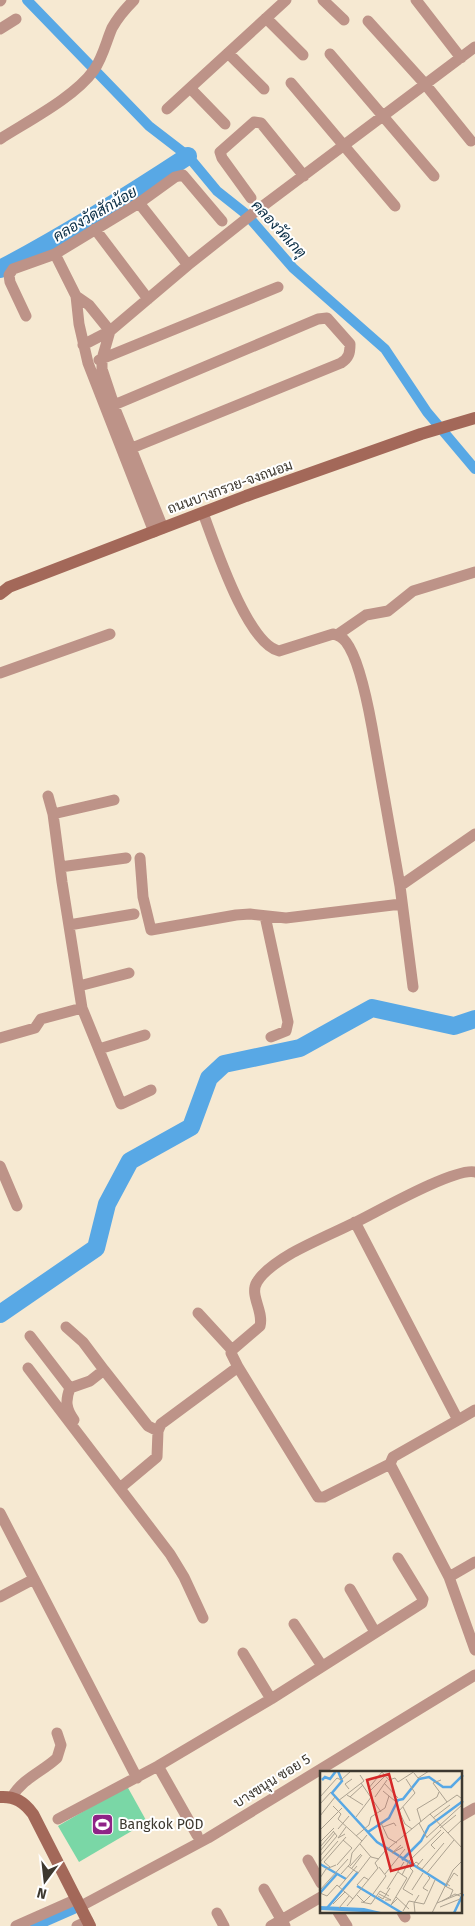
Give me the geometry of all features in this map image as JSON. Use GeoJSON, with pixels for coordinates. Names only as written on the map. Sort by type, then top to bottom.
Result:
{"type":"FeatureCollection","features":[{"type":"Feature","properties":{"kind":"street"},"geometry":{"type":"LineString","coordinates":[[0,139],[66,96],[86,80],[100,59],[112,27],[134,0]]}},
{"type":"Feature","properties":{"kind":"street"},"geometry":{"type":"LineString","coordinates":[[168,108],[286,0]]}},
{"type":"Feature","properties":{"kind":"street"},"geometry":{"type":"LineString","coordinates":[[323,0],[344,20]]}},
{"type":"Feature","properties":{"kind":"street"},"geometry":{"type":"LineString","coordinates":[[416,0],[461,58]]}},
{"type":"Feature","properties":{"kind":"street"},"geometry":{"type":"LineString","coordinates":[[266,18],[303,54]]}},
{"type":"Feature","properties":{"kind":"street"},"geometry":{"type":"LineString","coordinates":[[0,29],[16,19]]}},
{"type":"Feature","properties":{"kind":"street"},"geometry":{"type":"LineString","coordinates":[[368,21],[425,84],[471,141]]}},
{"type":"Feature","properties":{"kind":"street"},"geometry":{"type":"LineString","coordinates":[[83,345],[110,331],[188,265],[256,212],[475,47]]}},
{"type":"Feature","properties":{"kind":"street"},"geometry":{"type":"LineString","coordinates":[[228,53],[264,89]]}},
{"type":"Feature","properties":{"kind":"street"},"geometry":{"type":"LineString","coordinates":[[330,54],[434,176]]}},
{"type":"Feature","properties":{"kind":"street"},"geometry":{"type":"LineString","coordinates":[[292,83],[395,206]]}},
{"type":"Feature","properties":{"kind":"street"},"geometry":{"type":"LineString","coordinates":[[190,88],[225,124]]}},
{"type":"Feature","properties":{"kind":"street"},"geometry":{"type":"LineString","coordinates":[[252,198],[222,158],[220,152],[221,149],[254,122],[261,123],[304,176]]}},
{"type":"Feature","properties":{"kind":"street"},"geometry":{"type":"LineString","coordinates":[[26,316],[10,282],[9,275],[13,269],[55,254],[139,203],[175,177],[183,175],[222,221]]}},
{"type":"Feature","properties":{"kind":"street"},"geometry":{"type":"LineString","coordinates":[[139,203],[188,265]]}},
{"type":"Feature","properties":{"kind":"street"},"geometry":{"type":"LineString","coordinates":[[95,229],[148,299]]}},
{"type":"Feature","properties":{"kind":"street"},"geometry":{"type":"LineString","coordinates":[[55,254],[76,296],[83,345],[88,363],[113,410],[159,530]]}},
{"type":"Feature","properties":{"kind":"street"},"geometry":{"type":"LineString","coordinates":[[88,363],[278,287]]}},
{"type":"Feature","properties":{"kind":"street"},"geometry":{"type":"LineString","coordinates":[[76,296],[88,305],[110,331]]}},
{"type":"Feature","properties":{"kind":"street"},"geometry":{"type":"LineString","coordinates":[[113,410],[318,319],[328,318],[350,344],[348,359],[341,363],[131,455]]}},
{"type":"Feature","properties":{"kind":"street"},"geometry":{"type":"LineString","coordinates":[[110,331],[102,358],[102,369],[113,410]]}},
{"type":"Feature","properties":{"kind":"street","name":"ถนนบางกรวย-จงถนอม"},"geometry":{"type":"LineString","coordinates":[[0,594],[9,587],[203,513],[421,434],[475,418]]}},
{"type":"Feature","properties":{"kind":"street"},"geometry":{"type":"LineString","coordinates":[[203,513],[228,580],[243,611],[266,644],[279,651],[327,635],[337,635],[366,615],[392,609],[413,591],[475,572]]}},
{"type":"Feature","properties":{"kind":"street"},"geometry":{"type":"LineString","coordinates":[[0,673],[110,634]]}},
{"type":"Feature","properties":{"kind":"street"},"geometry":{"type":"LineString","coordinates":[[337,635],[346,642],[352,655],[368,708],[400,886],[413,987]]}},
{"type":"Feature","properties":{"kind":"street"},"geometry":{"type":"LineString","coordinates":[[48,796],[53,814],[82,1008],[121,1104],[151,1090]]}},
{"type":"Feature","properties":{"kind":"street"},"geometry":{"type":"LineString","coordinates":[[53,814],[114,800]]}},
{"type":"Feature","properties":{"kind":"street"},"geometry":{"type":"LineString","coordinates":[[400,886],[475,834]]}},
{"type":"Feature","properties":{"kind":"street"},"geometry":{"type":"LineString","coordinates":[[60,867],[126,858]]}},
{"type":"Feature","properties":{"kind":"street"},"geometry":{"type":"LineString","coordinates":[[140,858],[144,897],[151,930],[236,915],[250,914],[286,918],[402,904]]}},
{"type":"Feature","properties":{"kind":"street"},"geometry":{"type":"LineString","coordinates":[[69,925],[134,914]]}},
{"type":"Feature","properties":{"kind":"street"},"geometry":{"type":"LineString","coordinates":[[265,916],[288,1022],[286,1031],[271,1037]]}},
{"type":"Feature","properties":{"kind":"street"},"geometry":{"type":"LineString","coordinates":[[79,986],[129,973]]}},
{"type":"Feature","properties":{"kind":"street"},"geometry":{"type":"LineString","coordinates":[[0,1038],[35,1028],[41,1019],[82,1008]]}},
{"type":"Feature","properties":{"kind":"street"},"geometry":{"type":"LineString","coordinates":[[99,1049],[145,1035]]}},
{"type":"Feature","properties":{"kind":"street"},"geometry":{"type":"LineString","coordinates":[[0,1166],[17,1206]]}},
{"type":"Feature","properties":{"kind":"street"},"geometry":{"type":"LineString","coordinates":[[475,1172],[461,1173],[416,1191],[291,1254],[266,1272],[258,1281],[255,1289],[261,1313],[260,1326],[232,1350],[231,1357],[318,1497],[324,1498],[390,1464],[393,1457],[475,1410]]}},
{"type":"Feature","properties":{"kind":"street"},"geometry":{"type":"LineString","coordinates":[[355,1222],[458,1420]]}},
{"type":"Feature","properties":{"kind":"street"},"geometry":{"type":"LineString","coordinates":[[198,1313],[232,1350]]}},
{"type":"Feature","properties":{"kind":"street"},"geometry":{"type":"LineString","coordinates":[[66,1326],[83,1342],[148,1426],[158,1431]]}},
{"type":"Feature","properties":{"kind":"street"},"geometry":{"type":"LineString","coordinates":[[30,1336],[70,1388]]}},
{"type":"Feature","properties":{"kind":"street"},"geometry":{"type":"LineString","coordinates":[[124,1485],[157,1457],[158,1431],[161,1424],[238,1367]]}},
{"type":"Feature","properties":{"kind":"street"},"geometry":{"type":"LineString","coordinates":[[28,1368],[64,1418],[124,1485]]}},
{"type":"Feature","properties":{"kind":"street"},"geometry":{"type":"LineString","coordinates":[[70,1388],[90,1381],[104,1370]]}},
{"type":"Feature","properties":{"kind":"street"},"geometry":{"type":"LineString","coordinates":[[70,1388],[66,1403],[70,1414],[124,1485],[179,1568],[203,1618]]}},
{"type":"Feature","properties":{"kind":"street"},"geometry":{"type":"LineString","coordinates":[[390,1464],[449,1577],[475,1650]]}},
{"type":"Feature","properties":{"kind":"street"},"geometry":{"type":"LineString","coordinates":[[0,1513],[137,1778]]}},
{"type":"Feature","properties":{"kind":"street"},"geometry":{"type":"LineString","coordinates":[[41,1829],[137,1778],[271,1699],[423,1602],[398,1558]]}},
{"type":"Feature","properties":{"kind":"street"},"geometry":{"type":"LineString","coordinates":[[449,1577],[475,1562]]}},
{"type":"Feature","properties":{"kind":"street"},"geometry":{"type":"LineString","coordinates":[[0,1597],[34,1579]]}},
{"type":"Feature","properties":{"kind":"street"},"geometry":{"type":"LineString","coordinates":[[350,1589],[376,1632]]}},
{"type":"Feature","properties":{"kind":"street"},"geometry":{"type":"LineString","coordinates":[[294,1624],[322,1666]]}},
{"type":"Feature","properties":{"kind":"street"},"geometry":{"type":"LineString","coordinates":[[244,1653],[271,1699]]}},
{"type":"Feature","properties":{"kind":"street","name":"บางขนุน ซอย 5"},"geometry":{"type":"LineString","coordinates":[[16,1926],[79,1903],[208,1838],[475,1675]]}},
{"type":"Feature","properties":{"kind":"street"},"geometry":{"type":"LineString","coordinates":[[6,1797],[26,1779],[55,1761],[60,1755],[61,1745],[57,1733]]}},
{"type":"Feature","properties":{"kind":"street"},"geometry":{"type":"LineString","coordinates":[[158,1766],[197,1835]]}},
{"type":"Feature","properties":{"kind":"street"},"geometry":{"type":"LineString","coordinates":[[6,1797],[25,1804],[41,1829],[79,1903],[85,1924]]}},
{"type":"Feature","properties":{"kind":"street"},"geometry":{"type":"LineString","coordinates":[[308,1860],[320,1881]]}},
{"type":"Feature","properties":{"kind":"street"},"geometry":{"type":"LineString","coordinates":[[264,1889],[284,1923]]}},
{"type":"Feature","properties":{"kind":"street"},"geometry":{"type":"LineString","coordinates":[[271,1926],[284,1923],[320,1898]]}},
{"type":"Feature","properties":{"kind":"street"},"geometry":{"type":"LineString","coordinates":[[218,1913],[224,1926]]}},
{"type":"Feature","properties":{"kind":"street"},"geometry":{"type":"LineString","coordinates":[[339,1914],[346,1926]]}},
{"type":"Feature","properties":{"kind":"green space","name":"Bangkok POD"},"geometry":{"type":"Polygon","coordinates":[[[127,1786],[147,1822],[79,1862],[58,1826],[127,1786]]]}},
{"type":"Feature","properties":{"kind":"waterway","name":"คลองวัดเกตุ"},"geometry":{"type":"LineString","coordinates":[[27,0],[149,126],[188,156],[217,191],[246,214],[293,268],[385,349],[427,412],[475,469]]}},
{"type":"Feature","properties":{"kind":"waterway","name":"คลองวัดสักน้อย"},"geometry":{"type":"LineString","coordinates":[[0,269],[95,215],[188,156]]}},
{"type":"Feature","properties":{"kind":"waterway"},"geometry":{"type":"LineString","coordinates":[[0,1314],[96,1248],[107,1204],[130,1161],[191,1127],[209,1078],[224,1064],[300,1048],[372,1008],[454,1026],[475,1019]]}},
{"type":"Feature","properties":{"kind":"waterway"},"geometry":{"type":"LineString","coordinates":[[35,1926],[74,1909]]}},
{"type":"Feature","properties":{"kind":"place","name":"Bangkok POD"},"geometry":{"type":"Point","coordinates":[103,1824]}}]}
